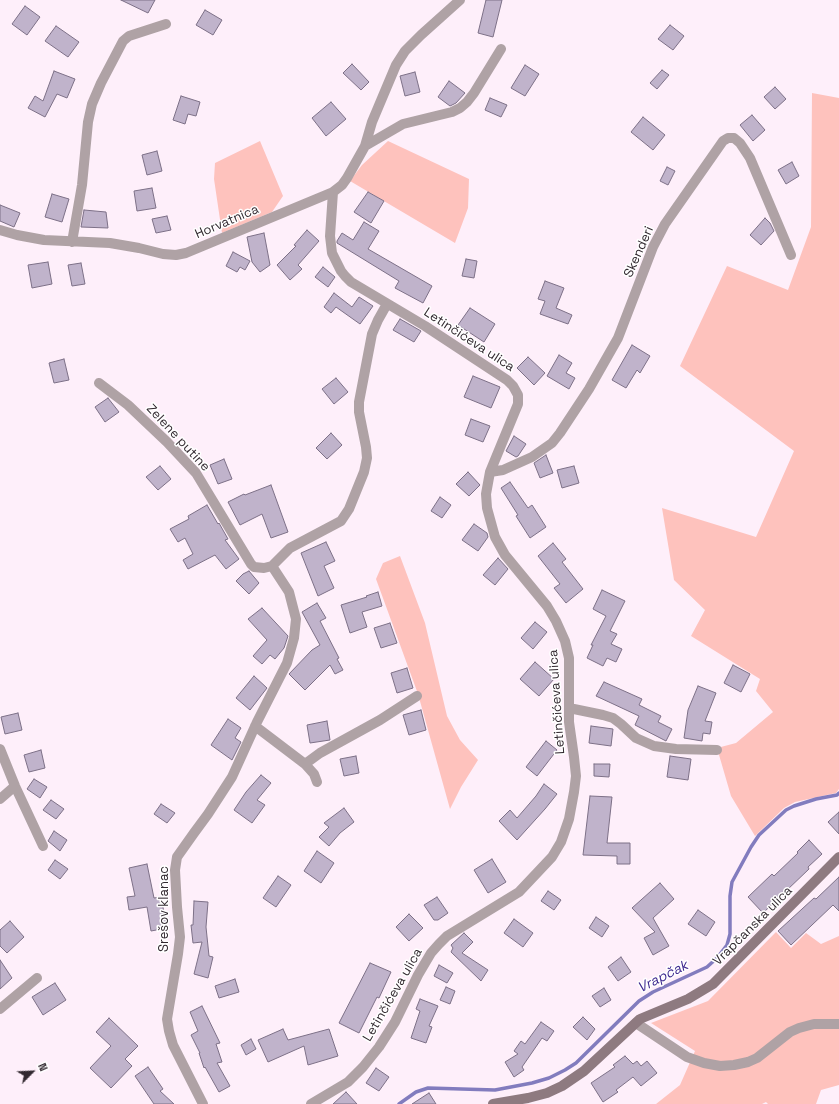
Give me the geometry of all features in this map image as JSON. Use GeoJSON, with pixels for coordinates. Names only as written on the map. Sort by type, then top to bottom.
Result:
{"type":"FeatureCollection","features":[{"type":"Feature","properties":{"kind":"street","name":"Horvatnica"},"geometry":{"type":"LineString","coordinates":[[0,230],[44,240],[110,243],[163,254],[176,255],[199,248],[333,192],[342,185],[347,178],[365,146],[372,122],[396,65],[405,51],[460,0]]}},
{"type":"Feature","properties":{"kind":"street"},"geometry":{"type":"LineString","coordinates":[[72,242],[82,186],[88,122],[92,104],[98,90],[123,41],[129,36],[166,24]]}},
{"type":"Feature","properties":{"kind":"street"},"geometry":{"type":"LineString","coordinates":[[365,146],[403,124],[452,112],[460,108],[474,93],[501,49]]}},
{"type":"Feature","properties":{"kind":"street","name":"Skenderi"},"geometry":{"type":"LineString","coordinates":[[490,472],[503,470],[532,457],[552,443],[560,433],[589,389],[618,338],[653,247],[665,224],[719,148],[728,138],[734,138],[740,143],[750,158],[791,255]]}},
{"type":"Feature","properties":{"kind":"street","name":"Letinčićeva ulica"},"geometry":{"type":"LineString","coordinates":[[310,1104],[342,1086],[363,1067],[379,1047],[395,1022],[418,975],[431,953],[439,944],[447,936],[519,892],[552,857],[569,819],[576,776],[569,722],[569,658],[565,641],[547,606],[512,565],[495,537],[486,508],[486,494],[490,472],[518,404],[518,395],[513,386],[507,380],[425,326],[351,282],[341,271],[332,253],[330,236],[333,192]]}},
{"type":"Feature","properties":{"kind":"street"},"geometry":{"type":"LineString","coordinates":[[272,566],[290,548],[335,526],[341,521],[349,508],[364,472],[367,458],[359,412],[359,402],[372,334],[387,304]]}},
{"type":"Feature","properties":{"kind":"street","name":"Zelene putine"},"geometry":{"type":"LineString","coordinates":[[99,384],[128,404],[196,473],[250,564],[254,567],[264,568],[272,566]]}},
{"type":"Feature","properties":{"kind":"street","name":"Srešov klanac"},"geometry":{"type":"LineString","coordinates":[[203,1104],[173,1045],[167,1019],[180,937],[176,907],[175,870],[177,857],[180,851],[208,814],[232,777],[286,663],[296,627],[294,608],[289,592],[272,566]]}},
{"type":"Feature","properties":{"kind":"street"},"geometry":{"type":"LineString","coordinates":[[305,764],[320,753],[380,720],[417,696]]}},
{"type":"Feature","properties":{"kind":"street"},"geometry":{"type":"LineString","coordinates":[[569,708],[613,718],[636,738],[654,746],[676,749],[717,750]]}},
{"type":"Feature","properties":{"kind":"street"},"geometry":{"type":"LineString","coordinates":[[255,726],[305,764],[314,774],[317,782]]}},
{"type":"Feature","properties":{"kind":"street"},"geometry":{"type":"LineString","coordinates":[[0,749],[42,846]]}},
{"type":"Feature","properties":{"kind":"street"},"geometry":{"type":"LineString","coordinates":[[0,799],[15,786]]}},
{"type":"Feature","properties":{"kind":"street","name":"Vrapčanska ulica"},"geometry":{"type":"LineString","coordinates":[[493,1104],[528,1098],[547,1093],[562,1086],[584,1071],[636,1023],[650,1014],[688,999],[713,984],[839,857]]}},
{"type":"Feature","properties":{"kind":"street"},"geometry":{"type":"LineString","coordinates":[[0,1009],[37,978]]}},
{"type":"Feature","properties":{"kind":"street"},"geometry":{"type":"LineString","coordinates":[[636,1023],[687,1057],[704,1064],[720,1066],[748,1062],[757,1058],[790,1032],[799,1028],[814,1024],[839,1024]]}},
{"type":"Feature","properties":{"kind":"shaded area"},"geometry":{"type":"Polygon","coordinates":[[[812,93],[839,98],[839,789],[836,793],[795,802],[784,808],[755,836],[731,796],[717,748],[736,743],[773,712],[756,691],[760,679],[691,636],[705,610],[674,580],[662,508],[756,537],[794,451],[680,366],[727,266],[788,290],[811,227],[812,93]]]}},
{"type":"Feature","properties":{"kind":"shaded area"},"geometry":{"type":"Polygon","coordinates":[[[260,141],[283,196],[272,212],[222,233],[214,179],[215,163],[260,141]]]}},
{"type":"Feature","properties":{"kind":"shaded area"},"geometry":{"type":"Polygon","coordinates":[[[388,141],[469,179],[468,208],[455,243],[350,181],[362,165],[388,141]]]}},
{"type":"Feature","properties":{"kind":"shaded area"},"geometry":{"type":"Polygon","coordinates":[[[400,556],[425,623],[447,716],[460,740],[478,760],[461,787],[450,809],[418,694],[376,579],[383,563],[400,556]]]}},
{"type":"Feature","properties":{"kind":"shaded area"},"geometry":{"type":"Polygon","coordinates":[[[776,932],[791,948],[806,933],[821,944],[839,936],[839,1085],[821,1090],[816,1104],[768,1104],[766,1102],[762,1104],[656,1104],[680,1085],[695,1051],[651,1023],[708,1001],[776,932]]]}},
{"type":"Feature","properties":{"kind":"building"},"geometry":{"type":"Polygon","coordinates":[[[121,0],[155,0],[148,13],[121,0]]]}},
{"type":"Feature","properties":{"kind":"building"},"geometry":{"type":"Polygon","coordinates":[[[486,0],[502,0],[493,37],[478,33],[486,0]]]}},
{"type":"Feature","properties":{"kind":"building"},"geometry":{"type":"Polygon","coordinates":[[[25,6],[40,17],[27,35],[12,24],[25,6]]]}},
{"type":"Feature","properties":{"kind":"building"},"geometry":{"type":"Polygon","coordinates":[[[205,10],[222,20],[213,35],[196,25],[205,10]]]}},
{"type":"Feature","properties":{"kind":"building"},"geometry":{"type":"Polygon","coordinates":[[[670,25],[684,36],[673,50],[658,39],[670,25]]]}},
{"type":"Feature","properties":{"kind":"building"},"geometry":{"type":"Polygon","coordinates":[[[56,26],[79,42],[68,57],[45,41],[56,26]]]}},
{"type":"Feature","properties":{"kind":"building"},"geometry":{"type":"Polygon","coordinates":[[[352,64],[369,82],[361,90],[343,73],[352,64]]]}},
{"type":"Feature","properties":{"kind":"building"},"geometry":{"type":"Polygon","coordinates":[[[525,65],[539,74],[525,96],[511,88],[525,65]]]}},
{"type":"Feature","properties":{"kind":"building"},"geometry":{"type":"Polygon","coordinates":[[[662,70],[669,75],[657,89],[650,83],[662,70]]]}},
{"type":"Feature","properties":{"kind":"building"},"geometry":{"type":"Polygon","coordinates":[[[54,71],[75,79],[67,98],[57,94],[45,117],[28,108],[35,96],[43,101],[54,71]]]}},
{"type":"Feature","properties":{"kind":"building"},"geometry":{"type":"Polygon","coordinates":[[[415,72],[420,92],[405,96],[400,76],[415,72]]]}},
{"type":"Feature","properties":{"kind":"building"},"geometry":{"type":"Polygon","coordinates":[[[449,81],[465,93],[456,103],[450,106],[438,97],[449,81]]]}},
{"type":"Feature","properties":{"kind":"building"},"geometry":{"type":"Polygon","coordinates":[[[775,87],[786,99],[775,109],[764,97],[775,87]]]}},
{"type":"Feature","properties":{"kind":"building"},"geometry":{"type":"Polygon","coordinates":[[[181,96],[200,102],[196,116],[188,114],[185,124],[173,120],[181,96]]]}},
{"type":"Feature","properties":{"kind":"building"},"geometry":{"type":"Polygon","coordinates":[[[490,98],[507,105],[501,117],[485,110],[490,98]]]}},
{"type":"Feature","properties":{"kind":"building"},"geometry":{"type":"Polygon","coordinates":[[[331,102],[346,119],[326,136],[312,118],[331,102]]]}},
{"type":"Feature","properties":{"kind":"building"},"geometry":{"type":"Polygon","coordinates":[[[752,115],[765,130],[753,141],[740,125],[752,115]]]}},
{"type":"Feature","properties":{"kind":"building"},"geometry":{"type":"Polygon","coordinates":[[[643,117],[665,135],[653,150],[631,132],[643,117]]]}},
{"type":"Feature","properties":{"kind":"building"},"geometry":{"type":"Polygon","coordinates":[[[157,151],[162,171],[147,175],[142,155],[157,151]]]}},
{"type":"Feature","properties":{"kind":"building"},"geometry":{"type":"Polygon","coordinates":[[[792,162],[799,176],[786,184],[778,170],[792,162]]]}},
{"type":"Feature","properties":{"kind":"building"},"geometry":{"type":"Polygon","coordinates":[[[667,167],[675,171],[668,185],[660,181],[667,167]]]}},
{"type":"Feature","properties":{"kind":"building"},"geometry":{"type":"Polygon","coordinates":[[[152,188],[156,208],[137,211],[134,191],[152,188]]]}},
{"type":"Feature","properties":{"kind":"building"},"geometry":{"type":"Polygon","coordinates":[[[368,192],[384,201],[371,223],[354,212],[368,192]]]}},
{"type":"Feature","properties":{"kind":"building"},"geometry":{"type":"Polygon","coordinates":[[[52,194],[69,199],[62,222],[45,217],[52,194]]]}},
{"type":"Feature","properties":{"kind":"building"},"geometry":{"type":"Polygon","coordinates":[[[0,205],[20,213],[14,227],[0,221],[0,205]]]}},
{"type":"Feature","properties":{"kind":"building"},"geometry":{"type":"Polygon","coordinates":[[[84,210],[106,212],[108,228],[81,227],[84,210]]]}},
{"type":"Feature","properties":{"kind":"building"},"geometry":{"type":"Polygon","coordinates":[[[167,216],[171,230],[156,233],[152,219],[167,216]]]}},
{"type":"Feature","properties":{"kind":"building"},"geometry":{"type":"Polygon","coordinates":[[[765,218],[770,223],[774,231],[761,245],[750,235],[765,218]]]}},
{"type":"Feature","properties":{"kind":"building"},"geometry":{"type":"Polygon","coordinates":[[[364,222],[379,231],[368,249],[432,286],[423,303],[395,288],[399,281],[337,243],[342,233],[353,240],[364,222]]]}},
{"type":"Feature","properties":{"kind":"building"},"geometry":{"type":"Polygon","coordinates":[[[307,230],[319,241],[298,265],[302,269],[290,280],[277,265],[296,246],[294,245],[307,230]]]}},
{"type":"Feature","properties":{"kind":"building"},"geometry":{"type":"Polygon","coordinates":[[[264,233],[270,265],[260,272],[252,262],[247,237],[264,233]]]}},
{"type":"Feature","properties":{"kind":"building"},"geometry":{"type":"Polygon","coordinates":[[[233,252],[250,261],[245,270],[240,267],[237,272],[226,266],[233,252]]]}},
{"type":"Feature","properties":{"kind":"building"},"geometry":{"type":"Polygon","coordinates":[[[466,259],[477,261],[474,278],[462,276],[466,259]]]}},
{"type":"Feature","properties":{"kind":"building"},"geometry":{"type":"Polygon","coordinates":[[[48,262],[52,284],[32,288],[28,265],[48,262]]]}},
{"type":"Feature","properties":{"kind":"building"},"geometry":{"type":"Polygon","coordinates":[[[81,263],[85,284],[72,286],[68,265],[81,263]]]}},
{"type":"Feature","properties":{"kind":"building"},"geometry":{"type":"Polygon","coordinates":[[[323,267],[335,277],[328,287],[315,277],[323,267]]]}},
{"type":"Feature","properties":{"kind":"building"},"geometry":{"type":"Polygon","coordinates":[[[545,281],[564,288],[556,308],[572,315],[568,324],[540,314],[545,301],[538,299],[545,281]]]}},
{"type":"Feature","properties":{"kind":"building"},"geometry":{"type":"Polygon","coordinates":[[[334,293],[352,307],[359,297],[373,306],[360,324],[336,307],[331,313],[324,307],[334,293]]]}},
{"type":"Feature","properties":{"kind":"building"},"geometry":{"type":"Polygon","coordinates":[[[470,308],[495,324],[484,342],[458,325],[470,308]]]}},
{"type":"Feature","properties":{"kind":"building"},"geometry":{"type":"Polygon","coordinates":[[[400,319],[421,331],[414,342],[393,330],[400,319]]]}},
{"type":"Feature","properties":{"kind":"building"},"geometry":{"type":"Polygon","coordinates":[[[632,345],[650,356],[640,373],[637,370],[626,388],[612,380],[632,345]]]}},
{"type":"Feature","properties":{"kind":"building"},"geometry":{"type":"Polygon","coordinates":[[[559,355],[572,363],[566,373],[575,378],[569,389],[547,376],[559,355]]]}},
{"type":"Feature","properties":{"kind":"building"},"geometry":{"type":"Polygon","coordinates":[[[528,357],[545,373],[534,385],[517,368],[528,357]]]}},
{"type":"Feature","properties":{"kind":"building"},"geometry":{"type":"Polygon","coordinates":[[[64,359],[69,380],[54,383],[49,363],[64,359]]]}},
{"type":"Feature","properties":{"kind":"building"},"geometry":{"type":"Polygon","coordinates":[[[473,376],[500,387],[491,408],[464,397],[473,376]]]}},
{"type":"Feature","properties":{"kind":"building"},"geometry":{"type":"Polygon","coordinates":[[[336,378],[348,392],[334,404],[322,389],[336,378]]]}},
{"type":"Feature","properties":{"kind":"building"},"geometry":{"type":"Polygon","coordinates":[[[108,398],[119,412],[105,422],[95,407],[108,398]]]}},
{"type":"Feature","properties":{"kind":"building"},"geometry":{"type":"Polygon","coordinates":[[[471,419],[490,426],[483,442],[465,435],[471,419]]]}},
{"type":"Feature","properties":{"kind":"building"},"geometry":{"type":"Polygon","coordinates":[[[331,433],[342,445],[327,459],[316,448],[331,433]]]}},
{"type":"Feature","properties":{"kind":"building"},"geometry":{"type":"Polygon","coordinates":[[[514,436],[526,444],[516,457],[506,451],[514,436]]]}},
{"type":"Feature","properties":{"kind":"building"},"geometry":{"type":"Polygon","coordinates":[[[546,455],[553,473],[540,478],[534,463],[546,455]]]}},
{"type":"Feature","properties":{"kind":"building"},"geometry":{"type":"Polygon","coordinates":[[[224,459],[232,479],[218,484],[210,465],[224,459]]]}},
{"type":"Feature","properties":{"kind":"building"},"geometry":{"type":"Polygon","coordinates":[[[160,466],[171,479],[158,490],[146,477],[160,466]]]}},
{"type":"Feature","properties":{"kind":"building"},"geometry":{"type":"Polygon","coordinates":[[[574,466],[579,483],[562,488],[557,470],[574,466]]]}},
{"type":"Feature","properties":{"kind":"building"},"geometry":{"type":"Polygon","coordinates":[[[468,472],[480,485],[469,496],[456,484],[468,472]]]}},
{"type":"Feature","properties":{"kind":"building"},"geometry":{"type":"Polygon","coordinates":[[[510,482],[528,508],[532,505],[546,527],[530,538],[501,488],[510,482]]]}},
{"type":"Feature","properties":{"kind":"building"},"geometry":{"type":"Polygon","coordinates":[[[271,485],[288,532],[271,538],[262,514],[240,525],[228,502],[244,494],[245,495],[271,485]]]}},
{"type":"Feature","properties":{"kind":"building"},"geometry":{"type":"Polygon","coordinates":[[[440,497],[451,505],[442,518],[431,511],[440,497]]]}},
{"type":"Feature","properties":{"kind":"building"},"geometry":{"type":"Polygon","coordinates":[[[207,505],[228,539],[225,540],[239,559],[226,569],[215,555],[188,569],[183,560],[193,554],[185,538],[178,542],[170,529],[189,519],[188,516],[207,505]]]}},
{"type":"Feature","properties":{"kind":"building"},"geometry":{"type":"Polygon","coordinates":[[[474,524],[487,533],[488,537],[478,551],[462,540],[474,524]]]}},
{"type":"Feature","properties":{"kind":"building"},"geometry":{"type":"Polygon","coordinates":[[[326,542],[335,561],[324,566],[334,588],[318,596],[301,553],[326,542]]]}},
{"type":"Feature","properties":{"kind":"building"},"geometry":{"type":"Polygon","coordinates":[[[553,543],[566,559],[562,562],[583,589],[566,603],[554,588],[560,584],[538,556],[553,543]]]}},
{"type":"Feature","properties":{"kind":"building"},"geometry":{"type":"Polygon","coordinates":[[[498,558],[508,569],[495,585],[483,575],[498,558]]]}},
{"type":"Feature","properties":{"kind":"building"},"geometry":{"type":"Polygon","coordinates":[[[249,571],[259,583],[249,594],[236,581],[243,574],[249,571]]]}},
{"type":"Feature","properties":{"kind":"building"},"geometry":{"type":"Polygon","coordinates":[[[602,590],[625,601],[610,631],[617,634],[611,644],[622,649],[616,662],[607,658],[603,666],[587,658],[593,645],[591,645],[606,616],[593,609],[602,590]]]}},
{"type":"Feature","properties":{"kind":"building"},"geometry":{"type":"Polygon","coordinates":[[[378,592],[382,606],[362,612],[367,627],[350,633],[341,605],[378,592]]]}},
{"type":"Feature","properties":{"kind":"building"},"geometry":{"type":"Polygon","coordinates":[[[317,603],[326,618],[320,621],[339,658],[337,659],[343,670],[335,674],[330,665],[305,690],[289,674],[312,650],[320,645],[302,612],[317,603]]]}},
{"type":"Feature","properties":{"kind":"building"},"geometry":{"type":"Polygon","coordinates":[[[262,608],[288,636],[284,648],[275,659],[270,655],[262,664],[253,656],[267,640],[248,619],[262,608]]]}},
{"type":"Feature","properties":{"kind":"building"},"geometry":{"type":"Polygon","coordinates":[[[535,622],[547,632],[533,649],[521,638],[535,622]]]}},
{"type":"Feature","properties":{"kind":"building"},"geometry":{"type":"Polygon","coordinates":[[[390,623],[397,643],[381,648],[374,628],[390,623]]]}},
{"type":"Feature","properties":{"kind":"building"},"geometry":{"type":"Polygon","coordinates":[[[535,662],[554,679],[539,696],[520,679],[535,662]]]}},
{"type":"Feature","properties":{"kind":"building"},"geometry":{"type":"Polygon","coordinates":[[[733,665],[750,674],[741,692],[724,683],[733,665]]]}},
{"type":"Feature","properties":{"kind":"building"},"geometry":{"type":"Polygon","coordinates":[[[407,668],[413,688],[397,693],[391,673],[407,668]]]}},
{"type":"Feature","properties":{"kind":"building"},"geometry":{"type":"Polygon","coordinates":[[[254,676],[267,688],[250,710],[236,698],[254,676]]]}},
{"type":"Feature","properties":{"kind":"building"},"geometry":{"type":"Polygon","coordinates":[[[604,682],[642,699],[639,705],[661,716],[658,722],[672,729],[666,741],[635,725],[639,716],[596,696],[604,682]]]}},
{"type":"Feature","properties":{"kind":"building"},"geometry":{"type":"Polygon","coordinates":[[[698,686],[716,693],[705,721],[712,722],[710,734],[703,733],[702,741],[684,738],[688,710],[698,686]]]}},
{"type":"Feature","properties":{"kind":"building"},"geometry":{"type":"Polygon","coordinates":[[[421,710],[426,730],[409,735],[403,715],[421,710]]]}},
{"type":"Feature","properties":{"kind":"building"},"geometry":{"type":"Polygon","coordinates":[[[18,713],[22,730],[5,734],[1,717],[18,713]]]}},
{"type":"Feature","properties":{"kind":"building"},"geometry":{"type":"Polygon","coordinates":[[[228,719],[241,728],[235,738],[241,742],[232,760],[211,745],[228,719]]]}},
{"type":"Feature","properties":{"kind":"building"},"geometry":{"type":"Polygon","coordinates":[[[327,721],[330,740],[310,743],[307,725],[327,721]]]}},
{"type":"Feature","properties":{"kind":"building"},"geometry":{"type":"Polygon","coordinates":[[[591,726],[613,729],[611,746],[589,743],[591,726]]]}},
{"type":"Feature","properties":{"kind":"building"},"geometry":{"type":"Polygon","coordinates":[[[546,741],[557,750],[537,776],[526,767],[546,741]]]}},
{"type":"Feature","properties":{"kind":"building"},"geometry":{"type":"Polygon","coordinates":[[[41,750],[45,768],[29,772],[24,755],[41,750]]]}},
{"type":"Feature","properties":{"kind":"building"},"geometry":{"type":"Polygon","coordinates":[[[356,756],[359,773],[344,776],[340,759],[356,756]]]}},
{"type":"Feature","properties":{"kind":"building"},"geometry":{"type":"Polygon","coordinates":[[[670,756],[691,759],[688,780],[667,777],[670,756]]]}},
{"type":"Feature","properties":{"kind":"building"},"geometry":{"type":"Polygon","coordinates":[[[594,764],[610,764],[609,777],[594,776],[594,764]]]}},
{"type":"Feature","properties":{"kind":"building"},"geometry":{"type":"Polygon","coordinates":[[[261,775],[271,783],[257,800],[265,805],[252,823],[234,810],[246,792],[261,775]]]}},
{"type":"Feature","properties":{"kind":"building"},"geometry":{"type":"Polygon","coordinates":[[[34,779],[47,787],[40,798],[27,789],[34,779]]]}},
{"type":"Feature","properties":{"kind":"building"},"geometry":{"type":"Polygon","coordinates":[[[544,784],[557,794],[517,840],[499,821],[510,810],[517,818],[544,784]]]}},
{"type":"Feature","properties":{"kind":"building"},"geometry":{"type":"Polygon","coordinates":[[[590,796],[612,797],[607,843],[630,843],[630,864],[617,864],[617,856],[583,855],[590,796]]]}},
{"type":"Feature","properties":{"kind":"building"},"geometry":{"type":"Polygon","coordinates":[[[51,800],[64,809],[56,819],[43,810],[51,800]]]}},
{"type":"Feature","properties":{"kind":"building"},"geometry":{"type":"Polygon","coordinates":[[[161,804],[175,813],[167,823],[154,814],[161,804]]]}},
{"type":"Feature","properties":{"kind":"building"},"geometry":{"type":"Polygon","coordinates":[[[344,808],[354,822],[340,833],[329,846],[319,837],[329,827],[324,823],[344,808]]]}},
{"type":"Feature","properties":{"kind":"building"},"geometry":{"type":"Polygon","coordinates":[[[839,812],[839,834],[828,822],[839,812]]]}},
{"type":"Feature","properties":{"kind":"building"},"geometry":{"type":"Polygon","coordinates":[[[54,831],[67,840],[60,851],[48,841],[54,831]]]}},
{"type":"Feature","properties":{"kind":"building"},"geometry":{"type":"Polygon","coordinates":[[[809,840],[822,854],[808,867],[809,869],[763,913],[748,897],[772,874],[774,876],[809,840]]]}},
{"type":"Feature","properties":{"kind":"building"},"geometry":{"type":"Polygon","coordinates":[[[317,851],[334,863],[321,883],[304,871],[317,851]]]}},
{"type":"Feature","properties":{"kind":"building"},"geometry":{"type":"Polygon","coordinates":[[[492,859],[506,882],[488,893],[474,870],[492,859]]]}},
{"type":"Feature","properties":{"kind":"building"},"geometry":{"type":"Polygon","coordinates":[[[55,860],[68,869],[60,879],[48,870],[55,860]]]}},
{"type":"Feature","properties":{"kind":"building"},"geometry":{"type":"Polygon","coordinates":[[[147,864],[154,898],[161,897],[167,928],[151,931],[147,907],[129,910],[127,897],[135,896],[129,868],[147,864]]]}},
{"type":"Feature","properties":{"kind":"building"},"geometry":{"type":"Polygon","coordinates":[[[278,876],[291,885],[276,907],[263,898],[278,876]]]}},
{"type":"Feature","properties":{"kind":"building"},"geometry":{"type":"Polygon","coordinates":[[[839,877],[839,911],[833,905],[791,945],[778,931],[814,898],[816,899],[839,877]]]}},
{"type":"Feature","properties":{"kind":"building"},"geometry":{"type":"Polygon","coordinates":[[[660,883],[674,899],[653,918],[669,946],[653,955],[644,938],[655,932],[632,908],[660,883]]]}},
{"type":"Feature","properties":{"kind":"building"},"geometry":{"type":"Polygon","coordinates":[[[548,891],[561,900],[554,910],[541,901],[548,891]]]}},
{"type":"Feature","properties":{"kind":"building"},"geometry":{"type":"Polygon","coordinates":[[[437,897],[448,913],[438,920],[434,920],[424,905],[437,897]]]}},
{"type":"Feature","properties":{"kind":"building"},"geometry":{"type":"Polygon","coordinates":[[[194,901],[208,902],[206,927],[209,956],[213,957],[208,978],[194,974],[202,942],[193,943],[191,925],[193,925],[194,901]]]}},
{"type":"Feature","properties":{"kind":"building"},"geometry":{"type":"Polygon","coordinates":[[[698,910],[715,922],[706,936],[688,924],[698,910]]]}},
{"type":"Feature","properties":{"kind":"building"},"geometry":{"type":"Polygon","coordinates":[[[409,914],[423,928],[409,941],[396,927],[409,914]]]}},
{"type":"Feature","properties":{"kind":"building"},"geometry":{"type":"Polygon","coordinates":[[[596,917],[609,926],[602,937],[589,928],[596,917]]]}},
{"type":"Feature","properties":{"kind":"building"},"geometry":{"type":"Polygon","coordinates":[[[514,919],[533,933],[523,947],[504,933],[514,919]]]}},
{"type":"Feature","properties":{"kind":"building"},"geometry":{"type":"Polygon","coordinates":[[[10,921],[24,937],[7,953],[0,946],[0,930],[10,921]]]}},
{"type":"Feature","properties":{"kind":"building"},"geometry":{"type":"Polygon","coordinates":[[[464,933],[473,942],[462,953],[488,970],[481,981],[451,952],[453,948],[451,945],[464,933]]]}},
{"type":"Feature","properties":{"kind":"building"},"geometry":{"type":"Polygon","coordinates":[[[621,957],[631,972],[618,981],[608,967],[621,957]]]}},
{"type":"Feature","properties":{"kind":"building"},"geometry":{"type":"Polygon","coordinates":[[[0,960],[12,978],[0,989],[0,960]]]}},
{"type":"Feature","properties":{"kind":"building"},"geometry":{"type":"Polygon","coordinates":[[[370,963],[391,972],[379,998],[377,997],[359,1033],[339,1023],[370,963]]]}},
{"type":"Feature","properties":{"kind":"building"},"geometry":{"type":"Polygon","coordinates":[[[439,965],[453,973],[447,983],[434,976],[439,965]]]}},
{"type":"Feature","properties":{"kind":"building"},"geometry":{"type":"Polygon","coordinates":[[[235,979],[239,992],[219,998],[215,986],[235,979]]]}},
{"type":"Feature","properties":{"kind":"building"},"geometry":{"type":"Polygon","coordinates":[[[55,983],[66,1000],[43,1015],[32,997],[55,983]]]}},
{"type":"Feature","properties":{"kind":"building"},"geometry":{"type":"Polygon","coordinates":[[[446,987],[455,991],[450,1004],[440,1000],[446,987]]]}},
{"type":"Feature","properties":{"kind":"building"},"geometry":{"type":"Polygon","coordinates":[[[604,988],[611,1000],[600,1007],[592,996],[604,988]]]}},
{"type":"Feature","properties":{"kind":"building"},"geometry":{"type":"Polygon","coordinates":[[[420,999],[438,1006],[429,1026],[432,1027],[426,1043],[411,1038],[420,1011],[416,1009],[420,999]]]}},
{"type":"Feature","properties":{"kind":"building"},"geometry":{"type":"Polygon","coordinates":[[[202,1006],[220,1043],[216,1044],[222,1062],[217,1063],[230,1086],[219,1092],[205,1067],[204,1068],[200,1053],[191,1035],[198,1031],[190,1012],[202,1006]]]}},
{"type":"Feature","properties":{"kind":"building"},"geometry":{"type":"Polygon","coordinates":[[[583,1017],[595,1029],[587,1040],[573,1027],[583,1017]]]}},
{"type":"Feature","properties":{"kind":"building"},"geometry":{"type":"Polygon","coordinates":[[[109,1018],[138,1046],[125,1059],[132,1066],[111,1088],[90,1068],[111,1046],[96,1032],[109,1018]]]}},
{"type":"Feature","properties":{"kind":"building"},"geometry":{"type":"Polygon","coordinates":[[[541,1022],[554,1031],[547,1041],[542,1038],[522,1067],[524,1070],[514,1077],[505,1062],[518,1054],[514,1051],[521,1041],[525,1044],[541,1022]]]}},
{"type":"Feature","properties":{"kind":"building"},"geometry":{"type":"Polygon","coordinates":[[[283,1029],[288,1040],[329,1029],[338,1056],[308,1065],[304,1046],[268,1062],[258,1040],[283,1029]]]}},
{"type":"Feature","properties":{"kind":"building"},"geometry":{"type":"Polygon","coordinates":[[[251,1039],[256,1049],[246,1055],[241,1045],[251,1039]]]}},
{"type":"Feature","properties":{"kind":"building"},"geometry":{"type":"Polygon","coordinates":[[[625,1056],[633,1064],[637,1061],[641,1066],[647,1061],[657,1073],[641,1086],[633,1077],[616,1090],[618,1092],[603,1102],[591,1083],[615,1067],[613,1065],[625,1056]]]}},
{"type":"Feature","properties":{"kind":"building"},"geometry":{"type":"Polygon","coordinates":[[[148,1067],[163,1089],[160,1091],[174,1104],[154,1104],[135,1076],[148,1067]]]}},
{"type":"Feature","properties":{"kind":"building"},"geometry":{"type":"Polygon","coordinates":[[[376,1068],[389,1077],[379,1091],[366,1083],[376,1068]]]}},
{"type":"Feature","properties":{"kind":"building"},"geometry":{"type":"Polygon","coordinates":[[[346,1092],[357,1104],[333,1104],[346,1092]]]}},
{"type":"Feature","properties":{"kind":"building"},"geometry":{"type":"Polygon","coordinates":[[[429,1093],[436,1104],[412,1104],[429,1093]]]}},
{"type":"Feature","properties":{"kind":"waterway","name":"Vrapčak"},"geometry":{"type":"LineString","coordinates":[[399,1104],[416,1092],[428,1088],[495,1090],[532,1083],[549,1078],[576,1063],[639,1001],[653,992],[707,967],[717,958],[727,945],[730,934],[730,896],[732,882],[759,835],[786,810],[794,806],[816,799],[837,795],[839,793]]}}]}
